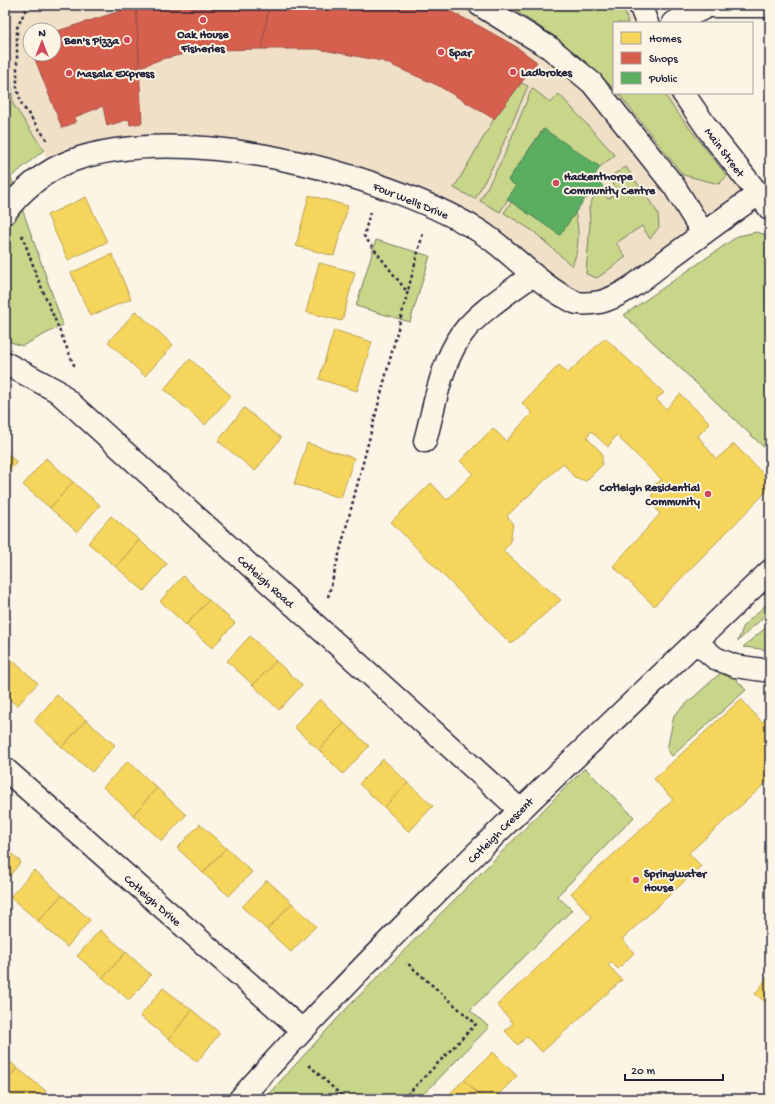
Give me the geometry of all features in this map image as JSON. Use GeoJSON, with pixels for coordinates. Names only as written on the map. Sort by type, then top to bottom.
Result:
{"type":"FeatureCollection","features":[{"type":"Feature","properties":{"kind":"street"},"geometry":{"type":"LineString","coordinates":[[480,5],[550,48],[592,83],[674,186],[703,233]]}},
{"type":"Feature","properties":{"kind":"street"},"geometry":{"type":"LineString","coordinates":[[640,5],[647,22]]}},
{"type":"Feature","properties":{"kind":"street"},"geometry":{"type":"LineString","coordinates":[[675,22],[708,6],[770,6]]}},
{"type":"Feature","properties":{"kind":"street","name":"Main Street"},"geometry":{"type":"LineString","coordinates":[[684,94],[764,202]]}},
{"type":"Feature","properties":{"kind":"street","name":"Four Wells Drive"},"geometry":{"type":"LineString","coordinates":[[8,209],[36,180],[70,161],[113,150],[170,146],[223,150],[283,160],[377,185],[430,206],[477,230],[549,288],[577,303],[600,302],[629,288],[703,233],[764,202]]}},
{"type":"Feature","properties":{"kind":"street"},"geometry":{"type":"LineString","coordinates":[[425,441],[445,365],[462,333],[490,306],[533,275]]}},
{"type":"Feature","properties":{"kind":"street","name":"Cotleigh Road"},"geometry":{"type":"LineString","coordinates":[[5,363],[57,391],[520,810]]}},
{"type":"Feature","properties":{"kind":"street","name":"Cotleigh Crescent"},"geometry":{"type":"LineString","coordinates":[[240,1099],[295,1037],[520,810],[770,571]]}},
{"type":"Feature","properties":{"kind":"street"},"geometry":{"type":"LineString","coordinates":[[696,642],[715,658],[735,666],[770,672]]}},
{"type":"Feature","properties":{"kind":"street","name":"Cotleigh Drive"},"geometry":{"type":"LineString","coordinates":[[5,769],[295,1037]]}},
{"type":"Feature","properties":{"kind":"path"},"geometry":{"type":"LineString","coordinates":[[30,5],[25,11],[17,28],[17,89],[22,105],[64,165]]}},
{"type":"Feature","properties":{"kind":"path"},"geometry":{"type":"LineString","coordinates":[[377,185],[364,236],[408,294]]}},
{"type":"Feature","properties":{"kind":"path"},"geometry":{"type":"LineString","coordinates":[[320,629],[430,206]]}},
{"type":"Feature","properties":{"kind":"path"},"geometry":{"type":"LineString","coordinates":[[8,209],[74,365],[57,391]]}},
{"type":"Feature","properties":{"kind":"path"},"geometry":{"type":"LineString","coordinates":[[386,944],[476,1024],[403,1099]]}},
{"type":"Feature","properties":{"kind":"path"},"geometry":{"type":"LineString","coordinates":[[295,1037],[345,1099]]}},
{"type":"Feature","properties":{"kind":"shaded area"},"geometry":{"type":"Polygon","coordinates":[[[5,5],[640,5],[647,22],[613,22],[613,94],[684,94],[757,195],[600,302],[533,275],[388,188],[170,146],[50,173],[44,150],[13,104],[7,39],[5,33],[5,5]]]}},
{"type":"Feature","properties":{"kind":"green space"},"geometry":{"type":"Polygon","coordinates":[[[507,5],[623,5],[628,22],[613,22],[613,88],[561,41],[507,5]]]}},
{"type":"Feature","properties":{"kind":"green space"},"geometry":{"type":"Polygon","coordinates":[[[5,33],[7,39],[13,104],[44,150],[11,177],[63,325],[22,346],[5,340],[5,33]]]}},
{"type":"Feature","properties":{"kind":"green space"},"geometry":{"type":"Polygon","coordinates":[[[521,83],[528,86],[497,158],[475,199],[454,188],[494,119],[521,83]]]}},
{"type":"Feature","properties":{"kind":"green space"},"geometry":{"type":"Polygon","coordinates":[[[532,88],[551,103],[559,94],[615,155],[600,167],[543,129],[508,180],[516,186],[500,212],[480,201],[504,156],[532,88]]]}},
{"type":"Feature","properties":{"kind":"green space"},"geometry":{"type":"Polygon","coordinates":[[[619,94],[665,94],[673,107],[727,176],[719,184],[683,175],[619,94]]]}},
{"type":"Feature","properties":{"kind":"green space"},"geometry":{"type":"Polygon","coordinates":[[[626,167],[658,213],[659,227],[650,239],[642,226],[616,243],[626,257],[597,278],[586,274],[590,224],[589,208],[593,198],[602,191],[608,199],[618,192],[609,177],[626,167]]]}},
{"type":"Feature","properties":{"kind":"green space"},"geometry":{"type":"Polygon","coordinates":[[[511,202],[560,235],[575,213],[578,226],[578,240],[572,266],[533,231],[504,213],[511,202]]]}},
{"type":"Feature","properties":{"kind":"green space"},"geometry":{"type":"Polygon","coordinates":[[[756,232],[770,236],[770,453],[624,315],[738,236],[756,232]]]}},
{"type":"Feature","properties":{"kind":"green space"},"geometry":{"type":"Polygon","coordinates":[[[376,240],[430,256],[410,322],[356,306],[376,240]]]}},
{"type":"Feature","properties":{"kind":"green space"},"geometry":{"type":"Polygon","coordinates":[[[770,601],[770,611],[738,641],[744,625],[770,601]]]}},
{"type":"Feature","properties":{"kind":"green space"},"geometry":{"type":"Polygon","coordinates":[[[770,624],[770,650],[743,647],[770,624]]]}},
{"type":"Feature","properties":{"kind":"green space"},"geometry":{"type":"Polygon","coordinates":[[[726,668],[746,690],[672,756],[667,750],[674,715],[726,668]]]}},
{"type":"Feature","properties":{"kind":"green space"},"geometry":{"type":"Polygon","coordinates":[[[585,768],[634,817],[557,896],[572,910],[470,1010],[489,1027],[419,1099],[264,1099],[348,1007],[585,768]]]}},
{"type":"Feature","properties":{"kind":"building: Homes"},"geometry":{"type":"Polygon","coordinates":[[[309,195],[348,206],[334,256],[296,246],[309,195]]]}},
{"type":"Feature","properties":{"kind":"building: Homes"},"geometry":{"type":"Polygon","coordinates":[[[86,197],[107,242],[68,260],[47,215],[86,197]]]}},
{"type":"Feature","properties":{"kind":"building: Homes"},"geometry":{"type":"Polygon","coordinates":[[[112,254],[131,299],[90,316],[71,273],[112,254]]]}},
{"type":"Feature","properties":{"kind":"building: Homes"},"geometry":{"type":"Polygon","coordinates":[[[319,263],[355,272],[342,321],[306,312],[319,263]]]}},
{"type":"Feature","properties":{"kind":"building: Homes"},"geometry":{"type":"Polygon","coordinates":[[[136,311],[173,345],[145,376],[108,342],[136,311]]]}},
{"type":"Feature","properties":{"kind":"building: Homes"},"geometry":{"type":"Polygon","coordinates":[[[334,330],[372,342],[357,391],[319,379],[334,330]]]}},
{"type":"Feature","properties":{"kind":"building: Homes","name":"Cotleigh Residential Community"},"geometry":{"type":"Polygon","coordinates":[[[605,338],[664,393],[656,399],[666,409],[680,394],[710,423],[698,436],[716,459],[734,444],[770,481],[770,488],[654,606],[613,566],[660,514],[652,503],[652,486],[662,480],[616,435],[608,447],[591,431],[587,438],[602,453],[602,465],[586,481],[574,477],[563,463],[507,516],[513,523],[510,543],[503,551],[561,600],[511,644],[391,522],[431,483],[447,500],[473,473],[460,461],[493,428],[506,441],[532,413],[522,403],[559,365],[568,373],[605,338]]]}},
{"type":"Feature","properties":{"kind":"building: Homes"},"geometry":{"type":"Polygon","coordinates":[[[190,359],[231,396],[205,425],[164,389],[190,359]]]}},
{"type":"Feature","properties":{"kind":"building: Homes"},"geometry":{"type":"Polygon","coordinates":[[[244,408],[281,438],[255,471],[218,441],[244,408]]]}},
{"type":"Feature","properties":{"kind":"building: Homes"},"geometry":{"type":"Polygon","coordinates":[[[307,443],[354,458],[341,498],[294,484],[307,443]]]}},
{"type":"Feature","properties":{"kind":"building: Homes"},"geometry":{"type":"Polygon","coordinates":[[[5,452],[17,462],[5,475],[5,452]]]}},
{"type":"Feature","properties":{"kind":"building: Homes"},"geometry":{"type":"Polygon","coordinates":[[[46,458],[73,482],[50,508],[23,485],[46,458]]]}},
{"type":"Feature","properties":{"kind":"building: Homes"},"geometry":{"type":"Polygon","coordinates":[[[73,482],[100,505],[77,532],[50,508],[73,482]]]}},
{"type":"Feature","properties":{"kind":"building: Homes"},"geometry":{"type":"Polygon","coordinates":[[[111,516],[139,540],[116,567],[88,543],[111,516]]]}},
{"type":"Feature","properties":{"kind":"building: Homes"},"geometry":{"type":"Polygon","coordinates":[[[139,540],[167,564],[144,591],[116,567],[139,540]]]}},
{"type":"Feature","properties":{"kind":"building: Homes"},"geometry":{"type":"Polygon","coordinates":[[[183,576],[209,600],[186,625],[160,601],[183,576]]]}},
{"type":"Feature","properties":{"kind":"building: Homes"},"geometry":{"type":"Polygon","coordinates":[[[209,600],[235,623],[212,648],[186,625],[209,600]]]}},
{"type":"Feature","properties":{"kind":"building: Homes"},"geometry":{"type":"Polygon","coordinates":[[[250,636],[276,661],[253,685],[227,661],[250,636]]]}},
{"type":"Feature","properties":{"kind":"building: Homes"},"geometry":{"type":"Polygon","coordinates":[[[5,654],[11,659],[5,666],[5,654]]]}},
{"type":"Feature","properties":{"kind":"building: Homes"},"geometry":{"type":"Polygon","coordinates":[[[11,659],[38,683],[17,706],[5,695],[5,666],[11,659]]]}},
{"type":"Feature","properties":{"kind":"building: Homes"},"geometry":{"type":"Polygon","coordinates":[[[276,661],[302,685],[279,710],[253,685],[276,661]]]}},
{"type":"Feature","properties":{"kind":"building: Homes"},"geometry":{"type":"Polygon","coordinates":[[[57,695],[86,720],[62,747],[34,721],[57,695]]]}},
{"type":"Feature","properties":{"kind":"building: Homes"},"geometry":{"type":"Polygon","coordinates":[[[320,699],[344,723],[319,750],[294,727],[320,699]]]}},
{"type":"Feature","properties":{"kind":"building: Homes","name":"Springwater House"},"geometry":{"type":"Polygon","coordinates":[[[741,699],[762,722],[770,715],[770,760],[763,766],[770,773],[770,779],[689,853],[701,866],[622,939],[634,953],[618,969],[611,962],[608,965],[622,980],[542,1052],[527,1036],[518,1045],[505,1031],[513,1023],[497,1005],[592,917],[571,893],[673,800],[654,779],[741,699]]]}},
{"type":"Feature","properties":{"kind":"building: Homes"},"geometry":{"type":"Polygon","coordinates":[[[86,720],[115,745],[92,772],[62,747],[86,720]]]}},
{"type":"Feature","properties":{"kind":"building: Homes"},"geometry":{"type":"Polygon","coordinates":[[[344,723],[369,746],[343,774],[319,750],[344,723]]]}},
{"type":"Feature","properties":{"kind":"building: Homes"},"geometry":{"type":"Polygon","coordinates":[[[383,759],[408,783],[384,807],[359,784],[383,759]]]}},
{"type":"Feature","properties":{"kind":"building: Homes"},"geometry":{"type":"Polygon","coordinates":[[[128,761],[157,788],[133,815],[103,787],[128,761]]]}},
{"type":"Feature","properties":{"kind":"building: Homes"},"geometry":{"type":"Polygon","coordinates":[[[408,783],[433,806],[409,832],[384,807],[408,783]]]}},
{"type":"Feature","properties":{"kind":"building: Homes"},"geometry":{"type":"Polygon","coordinates":[[[157,788],[186,815],[162,841],[133,815],[157,788]]]}},
{"type":"Feature","properties":{"kind":"building: Homes"},"geometry":{"type":"Polygon","coordinates":[[[200,824],[226,848],[203,873],[177,848],[200,824]]]}},
{"type":"Feature","properties":{"kind":"building: Homes"},"geometry":{"type":"Polygon","coordinates":[[[5,848],[21,862],[5,881],[5,848]]]}},
{"type":"Feature","properties":{"kind":"building: Homes"},"geometry":{"type":"Polygon","coordinates":[[[226,848],[252,872],[229,896],[203,873],[226,848]]]}},
{"type":"Feature","properties":{"kind":"building: Homes"},"geometry":{"type":"Polygon","coordinates":[[[34,870],[62,895],[38,921],[10,897],[34,870]]]}},
{"type":"Feature","properties":{"kind":"building: Homes"},"geometry":{"type":"Polygon","coordinates":[[[267,880],[292,903],[267,930],[242,907],[267,880]]]}},
{"type":"Feature","properties":{"kind":"building: Homes"},"geometry":{"type":"Polygon","coordinates":[[[62,895],[90,920],[67,947],[38,921],[62,895]]]}},
{"type":"Feature","properties":{"kind":"building: Homes"},"geometry":{"type":"Polygon","coordinates":[[[292,903],[316,926],[291,952],[267,930],[292,903]]]}},
{"type":"Feature","properties":{"kind":"building: Homes"},"geometry":{"type":"Polygon","coordinates":[[[100,930],[126,952],[103,978],[77,956],[100,930]]]}},
{"type":"Feature","properties":{"kind":"building: Homes"},"geometry":{"type":"Polygon","coordinates":[[[126,952],[151,975],[129,1000],[103,978],[126,952]]]}},
{"type":"Feature","properties":{"kind":"building: Homes"},"geometry":{"type":"Polygon","coordinates":[[[770,974],[770,1005],[755,994],[770,974]]]}},
{"type":"Feature","properties":{"kind":"building: Homes"},"geometry":{"type":"Polygon","coordinates":[[[163,988],[192,1010],[169,1039],[140,1016],[163,988]]]}},
{"type":"Feature","properties":{"kind":"building: Homes"},"geometry":{"type":"Polygon","coordinates":[[[192,1010],[220,1033],[197,1062],[169,1039],[192,1010]]]}},
{"type":"Feature","properties":{"kind":"building: Homes"},"geometry":{"type":"Polygon","coordinates":[[[493,1052],[517,1076],[494,1099],[483,1099],[464,1080],[493,1052]]]}},
{"type":"Feature","properties":{"kind":"building: Homes"},"geometry":{"type":"Polygon","coordinates":[[[5,1057],[17,1068],[5,1083],[5,1057]]]}},
{"type":"Feature","properties":{"kind":"building: Homes"},"geometry":{"type":"Polygon","coordinates":[[[17,1068],[46,1091],[39,1099],[5,1099],[5,1083],[17,1068]]]}},
{"type":"Feature","properties":{"kind":"building: Homes"},"geometry":{"type":"Polygon","coordinates":[[[464,1080],[483,1099],[444,1099],[464,1080]]]}},
{"type":"Feature","properties":{"kind":"building: Homes"},"geometry":{"type":"Polygon","coordinates":[[[642,1093],[647,1099],[636,1099],[642,1093]]]}},
{"type":"Feature","properties":{"kind":"building: Shops"},"geometry":{"type":"Polygon","coordinates":[[[269,5],[262,49],[213,50],[189,53],[162,59],[140,67],[136,6],[269,5]]]}},
{"type":"Feature","properties":{"kind":"building: Shops"},"geometry":{"type":"Polygon","coordinates":[[[269,5],[438,5],[515,46],[537,62],[494,119],[437,85],[382,61],[318,49],[262,49],[269,5]]]}},
{"type":"Feature","properties":{"kind":"building: Shops"},"geometry":{"type":"Polygon","coordinates":[[[136,6],[142,123],[130,125],[129,119],[107,126],[103,106],[75,117],[76,122],[62,128],[36,62],[62,62],[62,29],[136,6]]]}},
{"type":"Feature","properties":{"kind":"building: Public","name":"Hackenthorpe Community Centre"},"geometry":{"type":"Polygon","coordinates":[[[544,129],[600,167],[595,175],[603,187],[584,200],[560,235],[507,199],[516,186],[508,180],[544,129]]]}},
{"type":"Feature","properties":{"kind":"place","name":"Oak House Fisheries"},"geometry":{"type":"Point","coordinates":[203,20]}},
{"type":"Feature","properties":{"kind":"place","name":"Ben's Pizza"},"geometry":{"type":"Point","coordinates":[127,40]}},
{"type":"Feature","properties":{"kind":"place","name":"Spar"},"geometry":{"type":"Point","coordinates":[441,52]}},
{"type":"Feature","properties":{"kind":"place","name":"Ladbrokes"},"geometry":{"type":"Point","coordinates":[513,72]}},
{"type":"Feature","properties":{"kind":"place","name":"Masala Express"},"geometry":{"type":"Point","coordinates":[69,73]}},
{"type":"Feature","properties":{"kind":"place","name":"Hackenthorpe Community Centre"},"geometry":{"type":"Point","coordinates":[556,183]}},
{"type":"Feature","properties":{"kind":"place","name":"Cotleigh Residential Community"},"geometry":{"type":"Point","coordinates":[708,494]}},
{"type":"Feature","properties":{"kind":"place","name":"Springwater House"},"geometry":{"type":"Point","coordinates":[636,880]}}]}
